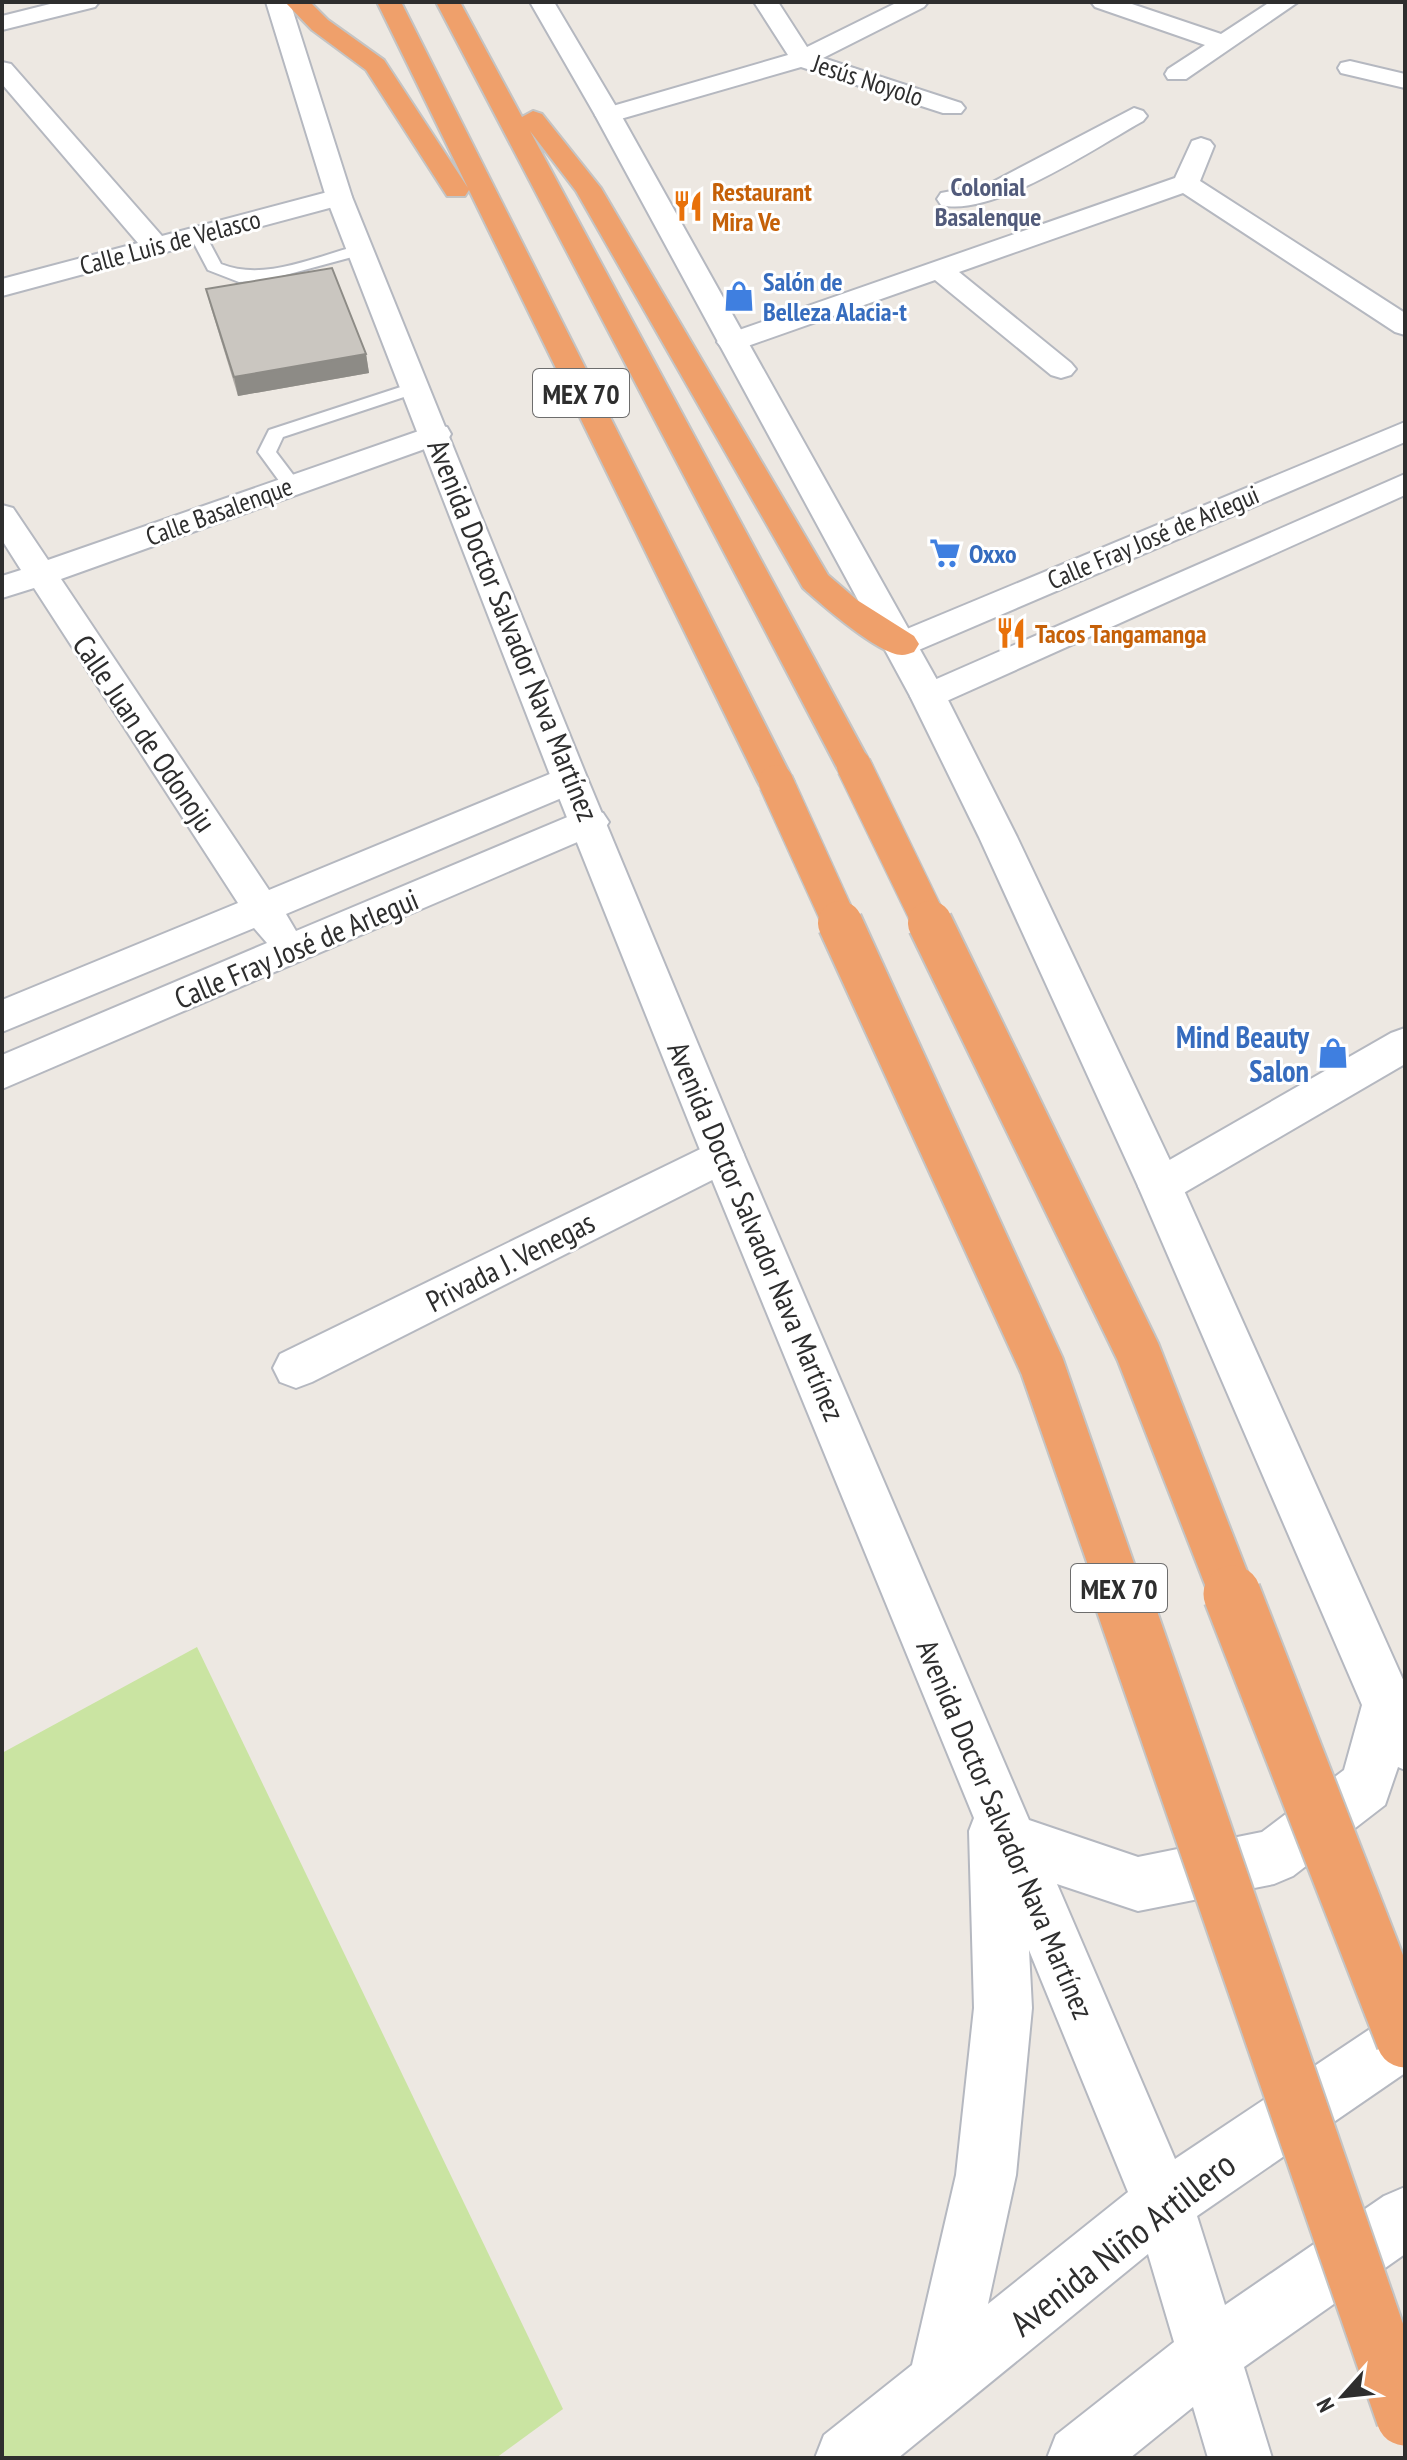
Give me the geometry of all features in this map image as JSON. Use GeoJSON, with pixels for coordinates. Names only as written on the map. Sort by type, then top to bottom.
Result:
{"type":"FeatureCollection","features":[{"type":"Feature","properties":{"kind":"highway"},"geometry":{"type":"LineString","coordinates":[[297,2],[320,25],[375,65],[447,179],[521,274]]}},
{"type":"Feature","properties":{"kind":"highway","name":"MEX 70"},"geometry":{"type":"LineString","coordinates":[[389,2],[521,274],[776,782],[1042,1366],[1405,2417]]}},
{"type":"Feature","properties":{"kind":"highway","name":"MEX 70"},"geometry":{"type":"LineString","coordinates":[[448,2],[854,766],[1138,1352],[1405,2039]]}},
{"type":"Feature","properties":{"kind":"highway"},"geometry":{"type":"LineString","coordinates":[[482,65],[536,121],[588,188],[815,581],[845,608],[902,644]]}},
{"type":"Feature","properties":{"kind":"street"},"geometry":{"type":"LineString","coordinates":[[2,23],[87,2]]}},
{"type":"Feature","properties":{"kind":"street","name":"Avenida Doctor Salvador Nava Martínez"},"geometry":{"type":"LineString","coordinates":[[278,2],[339,197],[436,434],[570,780],[590,822],[723,1155],[1163,2203],[1240,2458]]}},
{"type":"Feature","properties":{"kind":"street"},"geometry":{"type":"LineString","coordinates":[[542,2],[608,115],[928,696],[998,837],[1160,1186],[1397,1724],[1366,1786],[1274,1857],[1138,1884],[1003,1821],[1002,2023],[986,2175],[939,2386]]}},
{"type":"Feature","properties":{"kind":"street","name":"Jesús Noyolo"},"geometry":{"type":"LineString","coordinates":[[766,2],[802,59],[952,108]]}},
{"type":"Feature","properties":{"kind":"street"},"geometry":{"type":"LineString","coordinates":[[608,115],[802,59],[916,2]]}},
{"type":"Feature","properties":{"kind":"street"},"geometry":{"type":"LineString","coordinates":[[1103,2],[1223,43]]}},
{"type":"Feature","properties":{"kind":"street"},"geometry":{"type":"LineString","coordinates":[[1177,74],[1286,2]]}},
{"type":"Feature","properties":{"kind":"street"},"geometry":{"type":"LineString","coordinates":[[1350,68],[1405,81]]}},
{"type":"Feature","properties":{"kind":"street"},"geometry":{"type":"LineString","coordinates":[[2,69],[155,245]]}},
{"type":"Feature","properties":{"kind":"street"},"geometry":{"type":"LineString","coordinates":[[732,342],[939,270],[1021,212],[1134,116]]}},
{"type":"Feature","properties":{"kind":"street"},"geometry":{"type":"LineString","coordinates":[[1186,183],[1201,146]]}},
{"type":"Feature","properties":{"kind":"street"},"geometry":{"type":"LineString","coordinates":[[950,199],[1021,212],[1186,183],[1405,326]]}},
{"type":"Feature","properties":{"kind":"street","name":"Calle Luis de Velasco"},"geometry":{"type":"LineString","coordinates":[[2,288],[339,197]]}},
{"type":"Feature","properties":{"kind":"street"},"geometry":{"type":"LineString","coordinates":[[939,270],[1061,369]]}},
{"type":"Feature","properties":{"kind":"street","name":"Calle Fray José de Arlegui"},"geometry":{"type":"LineString","coordinates":[[902,644],[1405,431]]}},
{"type":"Feature","properties":{"kind":"street","name":"Calle Basalenque"},"geometry":{"type":"LineString","coordinates":[[2,588],[436,434]]}},
{"type":"Feature","properties":{"kind":"street","name":"Calle Fray José de Arlegui"},"geometry":{"type":"LineString","coordinates":[[928,696],[1405,483]]}},
{"type":"Feature","properties":{"kind":"street","name":"Calle Juan de Odonoju"},"geometry":{"type":"LineString","coordinates":[[2,515],[289,951]]}},
{"type":"Feature","properties":{"kind":"street","name":"Calle Fray José de Arlegui"},"geometry":{"type":"LineString","coordinates":[[2,1017],[570,780]]}},
{"type":"Feature","properties":{"kind":"street","name":"Calle Fray José de Arlegui"},"geometry":{"type":"LineString","coordinates":[[2,1073],[590,822]]}},
{"type":"Feature","properties":{"kind":"street"},"geometry":{"type":"LineString","coordinates":[[1160,1186],[1405,1044]]}},
{"type":"Feature","properties":{"kind":"street","name":"Privada J. Venegas"},"geometry":{"type":"LineString","coordinates":[[296,1368],[723,1155]]}},
{"type":"Feature","properties":{"kind":"street","name":"Avenida Niño Artillero"},"geometry":{"type":"LineString","coordinates":[[847,2458],[1163,2203],[1405,2039]]}},
{"type":"Feature","properties":{"kind":"street"},"geometry":{"type":"LineString","coordinates":[[1079,2458],[1209,2354],[1405,2217]]}},
{"type":"Feature","properties":{"kind":"lane"},"geometry":{"type":"LineString","coordinates":[[197,234],[214,267],[239,277],[267,275],[361,250]]}},
{"type":"Feature","properties":{"kind":"lane"},"geometry":{"type":"LineString","coordinates":[[292,485],[267,452],[275,434],[416,387]]}},
{"type":"Feature","properties":{"kind":"green space"},"geometry":{"type":"Polygon","coordinates":[[[197,1647],[563,2409],[496,2458],[2,2458],[2,1753],[197,1647]]]}},
{"type":"Feature","properties":{"kind":"building"},"geometry":{"type":"Polygon","coordinates":[[[332,268],[366,354],[234,377],[206,289],[332,268]]]}},
{"type":"Feature","properties":{"kind":"place","name":"Restaurant Mira Ve"},"geometry":{"type":"Point","coordinates":[688,206]}},
{"type":"Feature","properties":{"kind":"place","name":"Salón de Belleza Alacia-t"},"geometry":{"type":"Point","coordinates":[739,296]}},
{"type":"Feature","properties":{"kind":"place","name":"Oxxo"},"geometry":{"type":"Point","coordinates":[945,553]}},
{"type":"Feature","properties":{"kind":"place","name":"Tacos Tangamanga"},"geometry":{"type":"Point","coordinates":[1011,633]}},
{"type":"Feature","properties":{"kind":"place","name":"Mind Beauty Salon"},"geometry":{"type":"Point","coordinates":[1333,1053]}},
{"type":"Feature","properties":{"kind":"district","name":"Colonial Basalenque"},"geometry":{"type":"Point","coordinates":[988,201]}}]}
